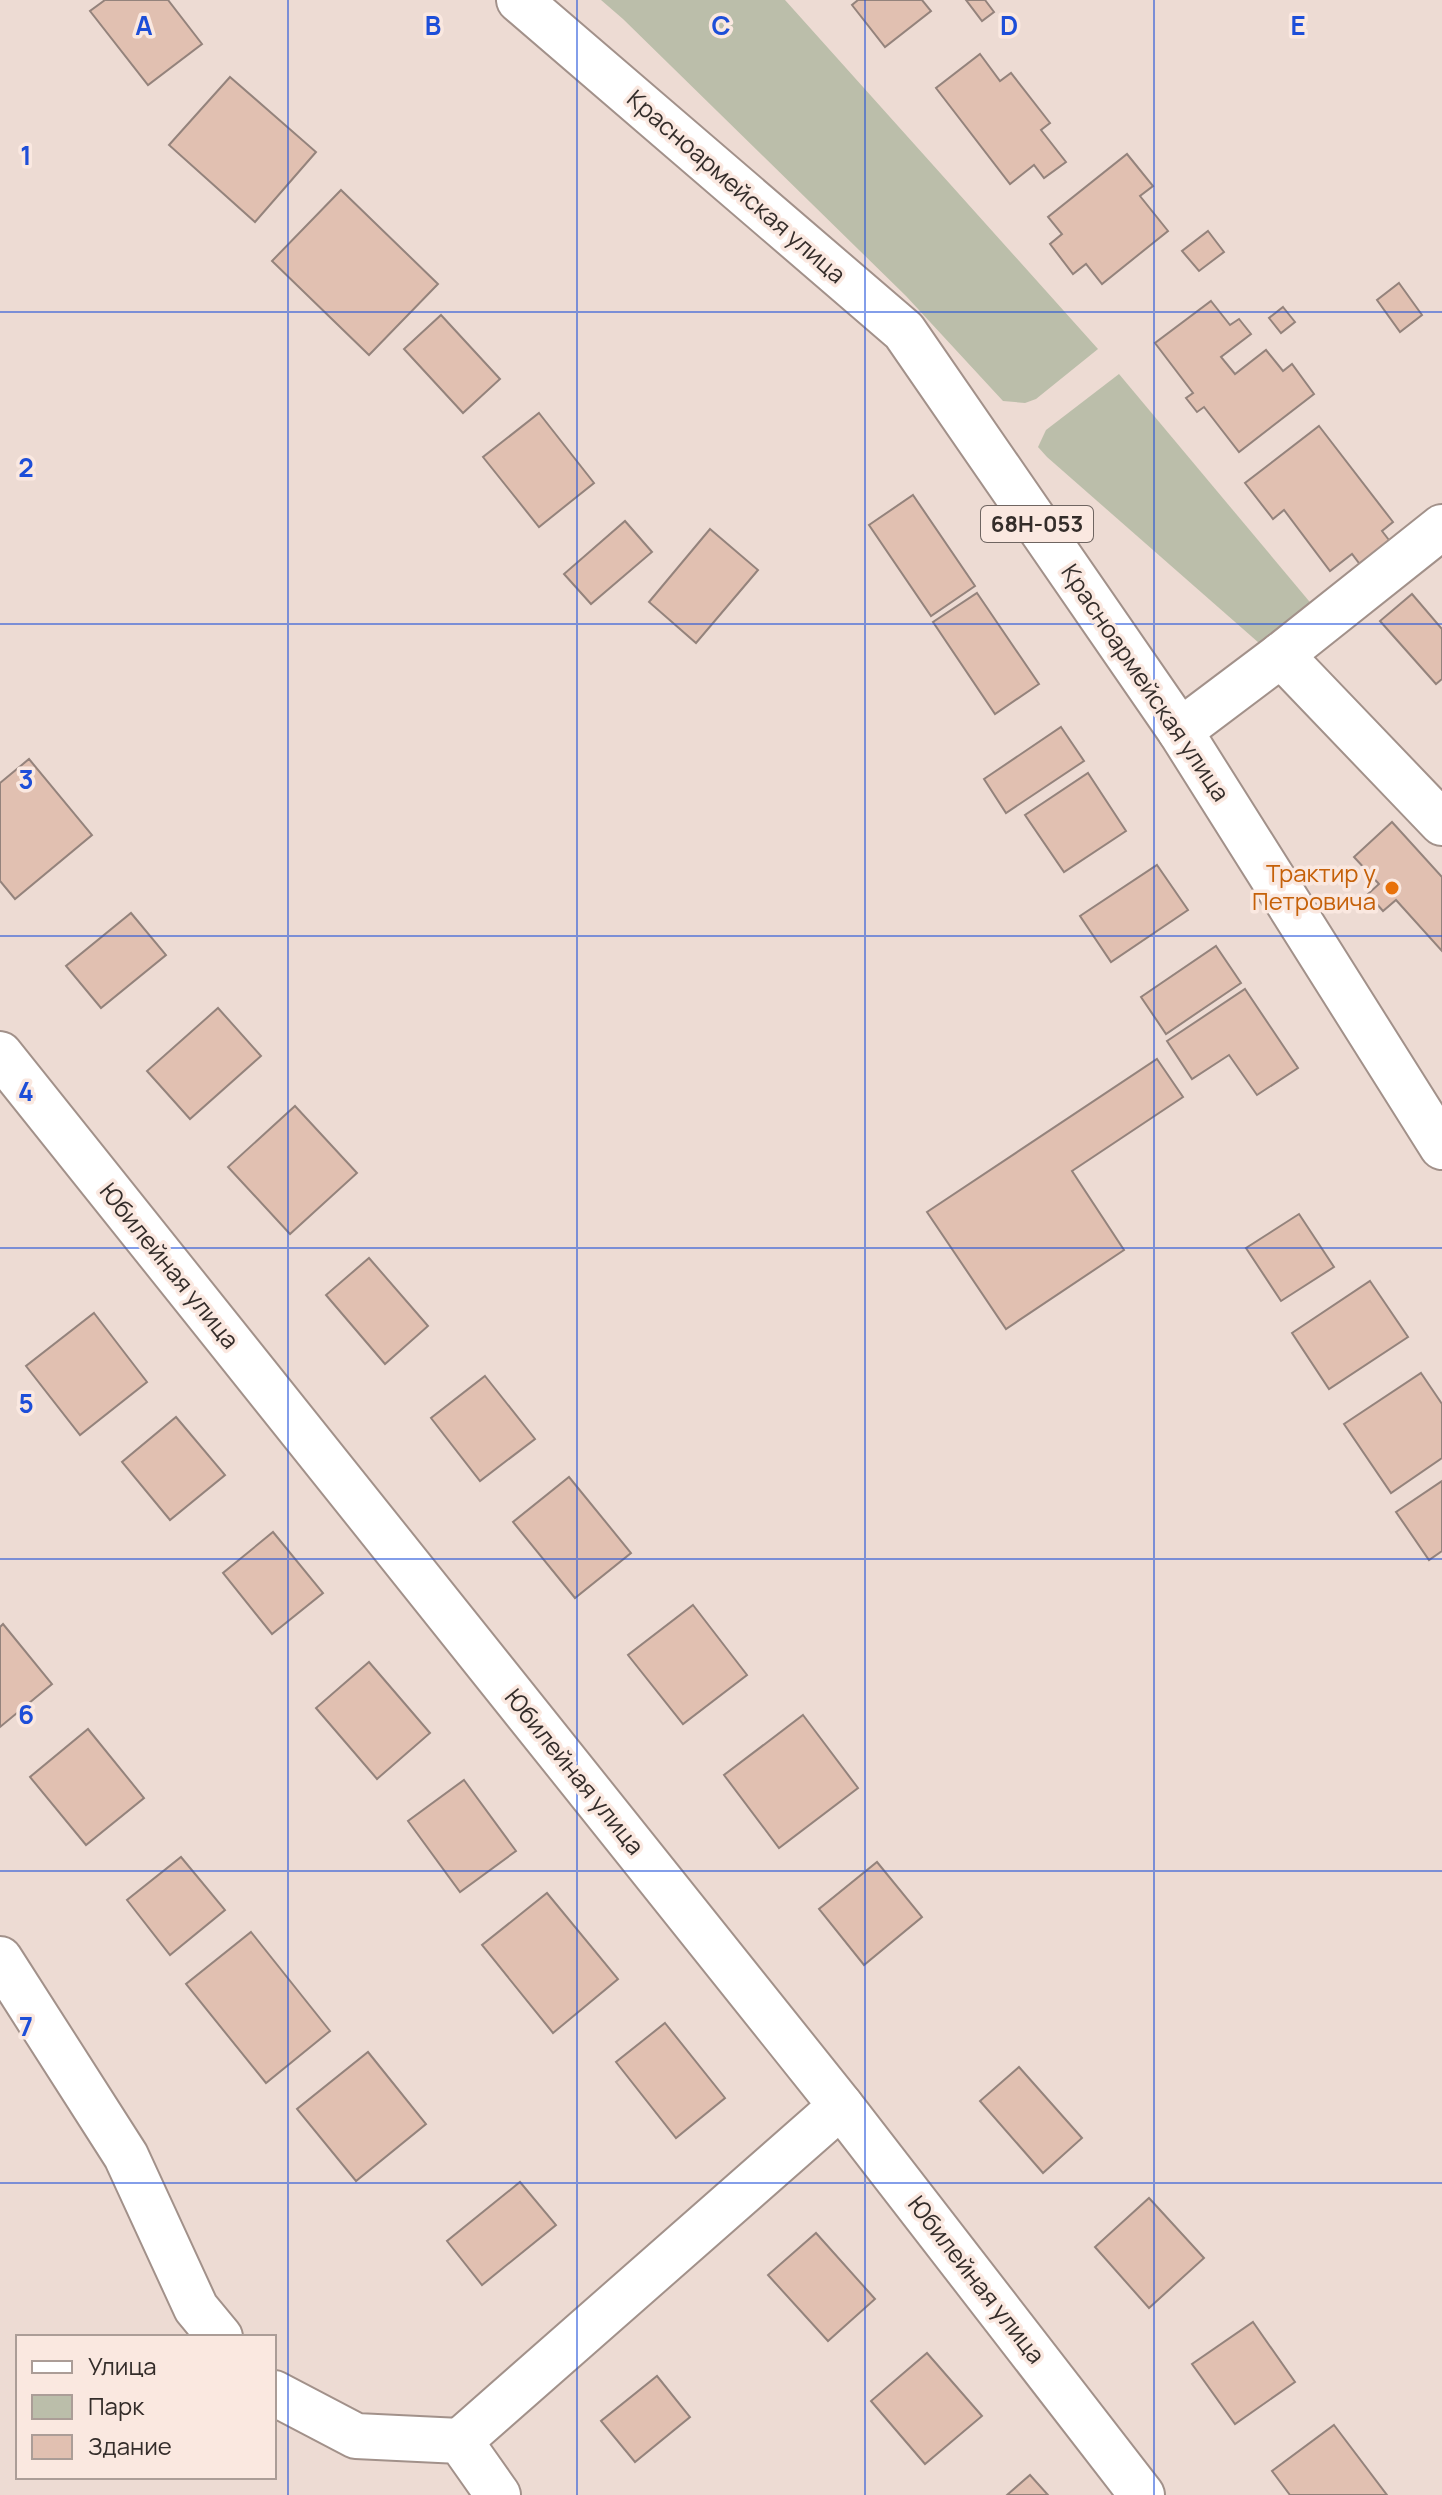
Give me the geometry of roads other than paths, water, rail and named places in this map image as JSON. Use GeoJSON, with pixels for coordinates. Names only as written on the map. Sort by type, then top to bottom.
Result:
{"type":"FeatureCollection","features":[{"type":"Feature","properties":{"kind":"street","name":"Красноармейская улица"},"geometry":{"type":"LineString","coordinates":[[519,0],[904,331],[1180,731],[1442,1147]]}},
{"type":"Feature","properties":{"kind":"street"},"geometry":{"type":"LineString","coordinates":[[1180,731],[1442,527]]}},
{"type":"Feature","properties":{"kind":"street"},"geometry":{"type":"LineString","coordinates":[[1281,655],[1442,823]]}},
{"type":"Feature","properties":{"kind":"street","name":"Юбилейная улица"},"geometry":{"type":"LineString","coordinates":[[0,1054],[841,2106],[1142,2495]]}},
{"type":"Feature","properties":{"kind":"street"},"geometry":{"type":"LineString","coordinates":[[0,1959],[126,2156],[196,2308],[218,2335]]}},
{"type":"Feature","properties":{"kind":"street"},"geometry":{"type":"LineString","coordinates":[[276,2394],[356,2436],[460,2441],[841,2106]]}},
{"type":"Feature","properties":{"kind":"street"},"geometry":{"type":"LineString","coordinates":[[460,2441],[498,2495]]}},
{"type":"Feature","properties":{"kind":"place","name":"Трактир у Петровича"},"geometry":{"type":"Point","coordinates":[1392,888]}}]}
